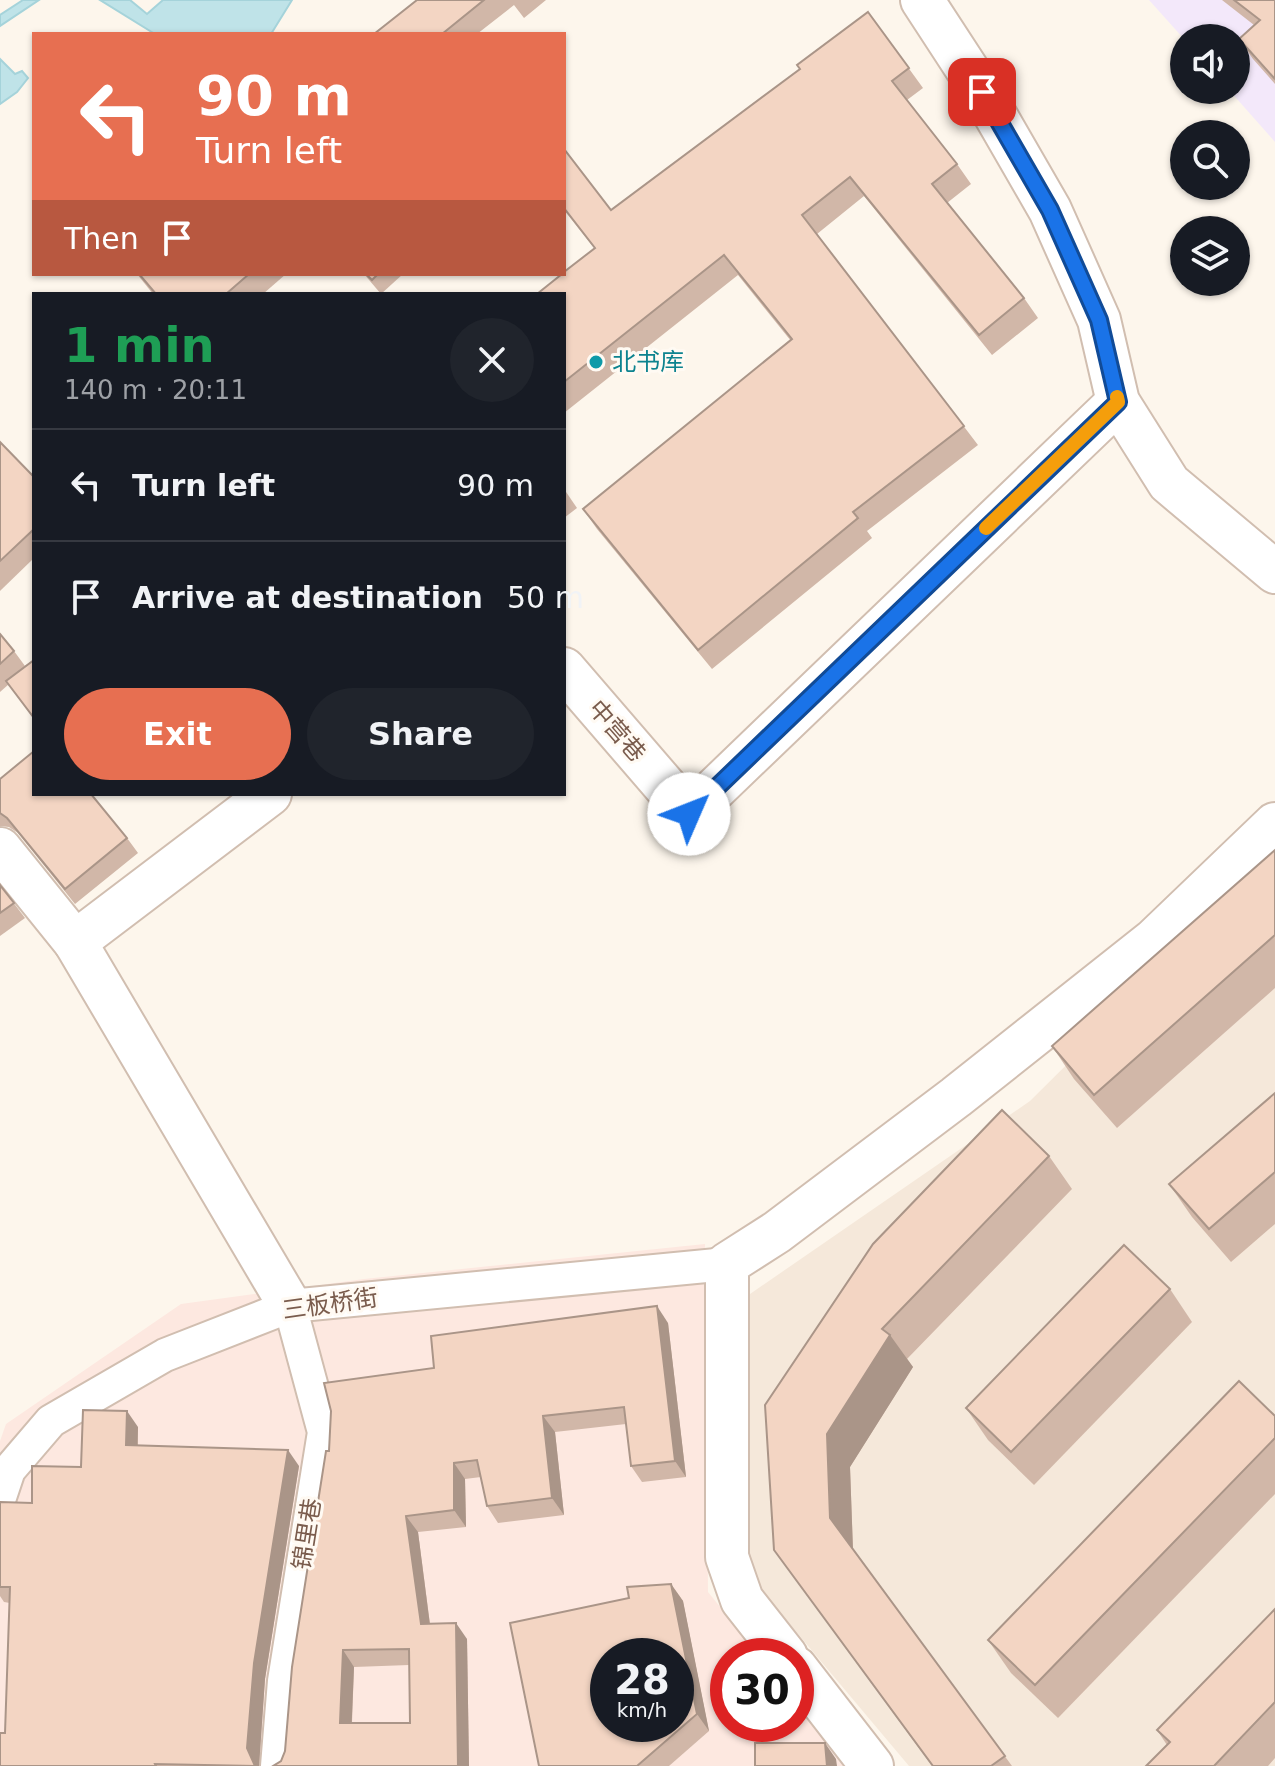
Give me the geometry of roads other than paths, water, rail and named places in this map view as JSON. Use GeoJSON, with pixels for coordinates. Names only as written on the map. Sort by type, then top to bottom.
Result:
{"type":"FeatureCollection","features":[{"type":"Feature","properties":{"kind":"street"},"geometry":{"type":"LineString","coordinates":[[922,0],[982,92],[1050,210],[1099,320],[1118,402],[1169,483],[1275,572]]}},
{"type":"Feature","properties":{"kind":"street","name":"中营巷"},"geometry":{"type":"LineString","coordinates":[[566,671],[689,814],[1118,402]]}},
{"type":"Feature","properties":{"kind":"street"},"geometry":{"type":"LineString","coordinates":[[75,942],[267,796]]}},
{"type":"Feature","properties":{"kind":"street"},"geometry":{"type":"LineString","coordinates":[[772,1638],[742,1600],[727,1557],[727,1264],[777,1232],[956,1097],[1154,940],[1275,824]]}},
{"type":"Feature","properties":{"kind":"street"},"geometry":{"type":"LineString","coordinates":[[0,849],[75,942],[290,1306]]}},
{"type":"Feature","properties":{"kind":"street","name":"三板桥街"},"geometry":{"type":"LineString","coordinates":[[0,1497],[9,1470],[51,1421],[165,1355],[290,1306],[727,1264]]}},
{"type":"Feature","properties":{"kind":"street","name":"锦里巷"},"geometry":{"type":"LineString","coordinates":[[277,1766],[284,1681],[324,1432],[290,1306]]}},
{"type":"Feature","properties":{"kind":"street"},"geometry":{"type":"LineString","coordinates":[[814,1691],[872,1766]]}},
{"type":"Feature","properties":{"kind":"water"},"geometry":{"type":"Polygon","coordinates":[[[23,0],[39,0],[0,26],[0,15],[23,0]]]}},
{"type":"Feature","properties":{"kind":"water"},"geometry":{"type":"Polygon","coordinates":[[[100,0],[130,0],[147,14],[163,0],[292,0],[272,32],[152,32],[100,0]]]}},
{"type":"Feature","properties":{"kind":"water"},"geometry":{"type":"Polygon","coordinates":[[[0,59],[15,74],[22,71],[28,78],[17,92],[0,104],[0,59]]]}},
{"type":"Feature","properties":{"kind":"place","name":"北书库"},"geometry":{"type":"Point","coordinates":[596,362]}}]}
